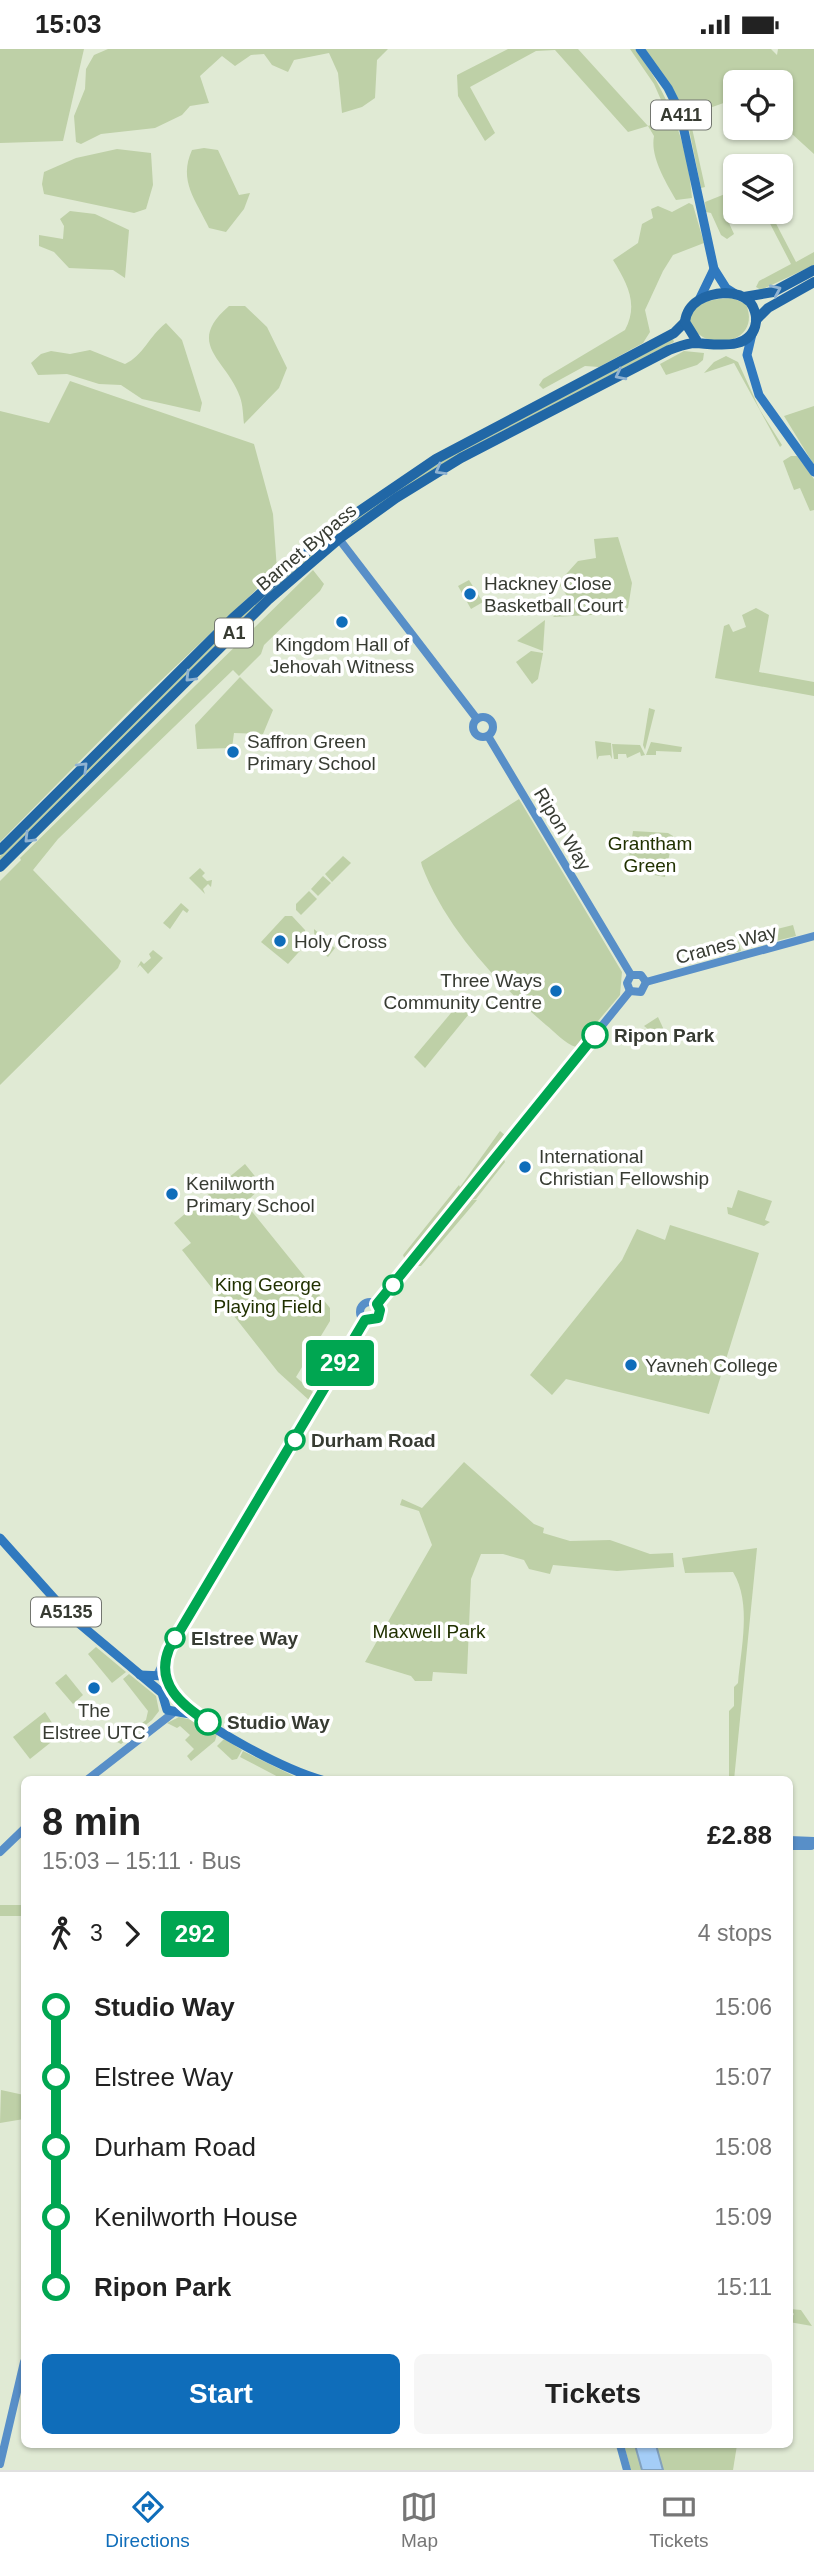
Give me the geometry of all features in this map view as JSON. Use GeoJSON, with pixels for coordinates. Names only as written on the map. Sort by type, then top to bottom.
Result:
{"type":"FeatureCollection","features":[{"type":"Feature","properties":{"kind":"highway"},"geometry":{"type":"LineString","coordinates":[[739,295],[753,307],[756,320],[752,334],[733,345],[698,343],[685,323],[687,312],[700,299],[739,295],[773,292],[814,270]]}},
{"type":"Feature","properties":{"kind":"highway"},"geometry":{"type":"LineString","coordinates":[[756,320],[768,308],[814,282]]}},
{"type":"Feature","properties":{"kind":"highway","name":"Barnet Bypass"},"geometry":{"type":"LineString","coordinates":[[0,850],[233,618],[330,531],[436,459],[666,338],[685,323]]}},
{"type":"Feature","properties":{"kind":"highway","name":"Barnet Bypass"},"geometry":{"type":"LineString","coordinates":[[0,867],[268,600],[340,539],[396,498],[474,451],[669,350],[698,343]]}},
{"type":"Feature","properties":{"kind":"main road","name":"A411"},"geometry":{"type":"LineString","coordinates":[[640,49],[668,88],[680,113],[714,269],[726,288],[739,295]]}},
{"type":"Feature","properties":{"kind":"main road"},"geometry":{"type":"LineString","coordinates":[[700,299],[714,269]]}},
{"type":"Feature","properties":{"kind":"main road"},"geometry":{"type":"LineString","coordinates":[[752,334],[747,355],[765,404],[814,472]]}},
{"type":"Feature","properties":{"kind":"main road"},"geometry":{"type":"LineString","coordinates":[[733,345],[747,355]]}},
{"type":"Feature","properties":{"kind":"main road","name":"A5135"},"geometry":{"type":"LineString","coordinates":[[0,1538],[69,1615],[139,1675],[160,1681],[173,1706]]}},
{"type":"Feature","properties":{"kind":"main road"},"geometry":{"type":"LineString","coordinates":[[173,1706],[195,1715],[256,1750],[313,1776]]}},
{"type":"Feature","properties":{"kind":"street","name":"Ripon Way"},"geometry":{"type":"LineString","coordinates":[[340,539],[477,719]]}},
{"type":"Feature","properties":{"kind":"street","name":"Ripon Way"},"geometry":{"type":"LineString","coordinates":[[488,736],[492,730],[491,721],[483,717],[477,719],[473,727],[475,733],[488,736],[631,975]]}},
{"type":"Feature","properties":{"kind":"street","name":"Cranes Way"},"geometry":{"type":"LineString","coordinates":[[646,982],[814,936]]}},
{"type":"Feature","properties":{"kind":"street"},"geometry":{"type":"LineString","coordinates":[[631,975],[640,975],[646,982],[641,992],[630,992],[627,983],[631,975]]}},
{"type":"Feature","properties":{"kind":"street"},"geometry":{"type":"LineString","coordinates":[[377,1304],[630,992]]}},
{"type":"Feature","properties":{"kind":"street"},"geometry":{"type":"LineString","coordinates":[[365,1320],[361,1315],[363,1305],[368,1302],[377,1304]]}},
{"type":"Feature","properties":{"kind":"street"},"geometry":{"type":"LineString","coordinates":[[365,1320],[378,1318],[380,1310],[377,1304]]}},
{"type":"Feature","properties":{"kind":"street"},"geometry":{"type":"LineString","coordinates":[[160,1681],[165,1660],[175,1639],[365,1320]]}},
{"type":"Feature","properties":{"kind":"street"},"geometry":{"type":"LineString","coordinates":[[92,1776],[158,1723],[173,1706]]}},
{"type":"Feature","properties":{"kind":"street"},"geometry":{"type":"LineString","coordinates":[[0,1852],[21,1832]]}},
{"type":"Feature","properties":{"kind":"street"},"geometry":{"type":"LineString","coordinates":[[793,1840],[814,1843]]}},
{"type":"Feature","properties":{"kind":"street"},"geometry":{"type":"LineString","coordinates":[[793,1846],[814,1843]]}},
{"type":"Feature","properties":{"kind":"street"},"geometry":{"type":"LineString","coordinates":[[0,2464],[21,2376]]}},
{"type":"Feature","properties":{"kind":"street"},"geometry":{"type":"LineString","coordinates":[[622,2448],[627,2470]]}},
{"type":"Feature","properties":{"kind":"green space"},"geometry":{"type":"Polygon","coordinates":[[[0,49],[84,49],[63,141],[0,143],[0,49]]]}},
{"type":"Feature","properties":{"kind":"green space"},"geometry":{"type":"Polygon","coordinates":[[[108,49],[388,49],[377,60],[375,98],[362,107],[342,113],[338,73],[329,53],[294,60],[288,72],[272,65],[264,54],[251,55],[235,66],[222,56],[200,76],[209,103],[190,106],[182,115],[155,128],[101,134],[81,144],[76,142],[74,116],[85,89],[86,69],[94,55],[108,49]]]}},
{"type":"Feature","properties":{"kind":"green space"},"geometry":{"type":"Polygon","coordinates":[[[508,49],[578,49],[648,126],[628,132],[555,50],[536,51],[470,87],[495,133],[485,141],[458,96],[457,75],[508,49]]]}},
{"type":"Feature","properties":{"kind":"green space"},"geometry":{"type":"Polygon","coordinates":[[[630,49],[635,49],[647,66],[674,119],[686,158],[692,198],[676,200],[657,161],[654,136],[648,126],[669,118],[654,84],[630,49]]]}},
{"type":"Feature","properties":{"kind":"green space"},"geometry":{"type":"Polygon","coordinates":[[[645,49],[771,49],[777,55],[778,49],[814,49],[814,154],[793,135],[793,70],[723,70],[723,103],[684,117],[645,49]]]}},
{"type":"Feature","properties":{"kind":"green space"},"geometry":{"type":"Polygon","coordinates":[[[687,119],[690,119],[705,187],[701,188],[687,119]]]}},
{"type":"Feature","properties":{"kind":"green space"},"geometry":{"type":"Polygon","coordinates":[[[117,149],[151,153],[153,185],[146,209],[134,213],[44,194],[44,172],[76,158],[117,149]]]}},
{"type":"Feature","properties":{"kind":"green space"},"geometry":{"type":"Polygon","coordinates":[[[192,150],[218,150],[239,195],[250,193],[244,209],[226,232],[209,228],[190,190],[188,161],[192,150]]]}},
{"type":"Feature","properties":{"kind":"green space"},"geometry":{"type":"Polygon","coordinates":[[[723,195],[723,224],[729,224],[734,234],[727,239],[721,235],[711,213],[706,212],[705,202],[723,195]]]}},
{"type":"Feature","properties":{"kind":"green space"},"geometry":{"type":"Polygon","coordinates":[[[689,203],[693,205],[704,243],[673,255],[663,271],[645,310],[650,332],[643,343],[599,367],[585,366],[543,389],[539,385],[543,379],[625,330],[631,311],[630,294],[613,260],[638,243],[642,224],[653,218],[651,209],[658,206],[672,212],[689,203]]]}},
{"type":"Feature","properties":{"kind":"green space"},"geometry":{"type":"Polygon","coordinates":[[[70,211],[95,214],[129,230],[125,278],[113,270],[69,268],[54,252],[39,246],[39,235],[63,239],[64,226],[60,219],[70,211]]]}},
{"type":"Feature","properties":{"kind":"green space"},"geometry":{"type":"Polygon","coordinates":[[[770,224],[776,224],[796,262],[814,252],[814,265],[761,290],[756,287],[759,281],[791,264],[770,224]]]}},
{"type":"Feature","properties":{"kind":"green space"},"geometry":{"type":"Polygon","coordinates":[[[732,298],[746,304],[749,319],[745,330],[737,337],[714,341],[703,337],[694,329],[689,317],[697,307],[713,300],[732,298]]]}},
{"type":"Feature","properties":{"kind":"green space"},"geometry":{"type":"Polygon","coordinates":[[[229,306],[245,306],[267,327],[287,368],[279,388],[244,424],[240,397],[209,342],[210,331],[216,320],[229,306]]]}},
{"type":"Feature","properties":{"kind":"green space"},"geometry":{"type":"Polygon","coordinates":[[[166,323],[182,340],[202,403],[200,412],[142,399],[121,385],[99,384],[67,374],[38,375],[31,363],[41,354],[51,351],[70,354],[90,350],[125,364],[137,356],[166,323]]]}},
{"type":"Feature","properties":{"kind":"green space"},"geometry":{"type":"Polygon","coordinates":[[[673,339],[674,342],[464,451],[348,526],[251,610],[0,860],[0,856],[258,600],[347,523],[434,465],[673,339]]]}},
{"type":"Feature","properties":{"kind":"green space"},"geometry":{"type":"Polygon","coordinates":[[[684,351],[704,353],[703,360],[697,365],[666,375],[660,364],[684,351]]]}},
{"type":"Feature","properties":{"kind":"green space"},"geometry":{"type":"Polygon","coordinates":[[[726,356],[738,362],[760,410],[782,445],[780,447],[734,363],[704,373],[714,362],[726,356]]]}},
{"type":"Feature","properties":{"kind":"green space"},"geometry":{"type":"Polygon","coordinates":[[[70,381],[254,444],[273,514],[277,570],[135,705],[0,842],[0,411],[49,423],[70,381]]]}},
{"type":"Feature","properties":{"kind":"green space"},"geometry":{"type":"Polygon","coordinates":[[[814,406],[814,465],[784,416],[814,406]]]}},
{"type":"Feature","properties":{"kind":"green space"},"geometry":{"type":"Polygon","coordinates":[[[797,456],[814,479],[814,510],[810,511],[800,488],[794,490],[783,461],[797,456]]]}},
{"type":"Feature","properties":{"kind":"green space"},"geometry":{"type":"Polygon","coordinates":[[[618,537],[632,583],[628,608],[609,614],[553,617],[570,600],[558,583],[578,561],[596,558],[594,539],[618,537]]]}},
{"type":"Feature","properties":{"kind":"green space"},"geometry":{"type":"Polygon","coordinates":[[[313,570],[324,584],[320,591],[264,645],[261,654],[239,676],[233,670],[58,839],[33,870],[121,961],[118,968],[0,1085],[0,881],[20,858],[313,570]]]}},
{"type":"Feature","properties":{"kind":"green space","name":"Hackney Close Basketball Court"},"geometry":{"type":"Polygon","coordinates":[[[469,580],[483,602],[471,609],[458,586],[469,580]]]}},
{"type":"Feature","properties":{"kind":"green space"},"geometry":{"type":"Polygon","coordinates":[[[756,608],[769,615],[759,672],[814,682],[814,696],[715,678],[724,626],[729,624],[733,632],[746,627],[742,615],[756,608]]]}},
{"type":"Feature","properties":{"kind":"green space"},"geometry":{"type":"Polygon","coordinates":[[[545,620],[543,651],[517,641],[545,620]]]}},
{"type":"Feature","properties":{"kind":"green space"},"geometry":{"type":"Polygon","coordinates":[[[531,651],[543,653],[538,679],[532,684],[516,662],[531,651]]]}},
{"type":"Feature","properties":{"kind":"green space"},"geometry":{"type":"Polygon","coordinates":[[[240,677],[273,710],[263,734],[234,733],[232,748],[197,749],[195,725],[240,677]]]}},
{"type":"Feature","properties":{"kind":"green space"},"geometry":{"type":"Polygon","coordinates":[[[649,708],[655,710],[645,750],[643,745],[649,708]]]}},
{"type":"Feature","properties":{"kind":"green space"},"geometry":{"type":"Polygon","coordinates":[[[595,741],[611,743],[612,759],[610,755],[599,756],[597,760],[595,741]]]}},
{"type":"Feature","properties":{"kind":"green space"},"geometry":{"type":"Polygon","coordinates":[[[651,742],[682,747],[681,752],[656,751],[656,755],[646,755],[651,742]]]}},
{"type":"Feature","properties":{"kind":"green space"},"geometry":{"type":"Polygon","coordinates":[[[612,744],[640,745],[645,755],[641,756],[640,752],[627,758],[626,754],[618,754],[618,759],[614,759],[612,744]]]}},
{"type":"Feature","properties":{"kind":"green space","name":"Ripon Park"},"geometry":{"type":"Polygon","coordinates":[[[519,799],[622,972],[620,995],[576,1047],[564,1041],[527,1008],[474,953],[444,911],[421,862],[519,799]]]}},
{"type":"Feature","properties":{"kind":"green space","name":"Grantham Green"},"geometry":{"type":"Polygon","coordinates":[[[633,831],[668,833],[673,836],[665,877],[627,870],[633,831]]]}},
{"type":"Feature","properties":{"kind":"green space"},"geometry":{"type":"Polygon","coordinates":[[[343,856],[351,863],[332,882],[325,874],[343,856]]]}},
{"type":"Feature","properties":{"kind":"green space"},"geometry":{"type":"Polygon","coordinates":[[[200,868],[207,881],[212,880],[211,887],[208,884],[203,889],[205,894],[189,878],[200,868]]]}},
{"type":"Feature","properties":{"kind":"green space"},"geometry":{"type":"Polygon","coordinates":[[[323,876],[331,883],[318,896],[311,889],[323,876]]]}},
{"type":"Feature","properties":{"kind":"green space"},"geometry":{"type":"Polygon","coordinates":[[[309,891],[317,899],[301,915],[296,910],[296,904],[309,891]]]}},
{"type":"Feature","properties":{"kind":"green space"},"geometry":{"type":"Polygon","coordinates":[[[181,903],[189,910],[187,913],[183,910],[170,929],[163,923],[181,903]]]}},
{"type":"Feature","properties":{"kind":"green space"},"geometry":{"type":"Polygon","coordinates":[[[285,916],[292,916],[305,930],[307,943],[288,964],[261,942],[285,916]]]}},
{"type":"Feature","properties":{"kind":"green space"},"geometry":{"type":"Polygon","coordinates":[[[793,925],[796,936],[776,941],[773,930],[793,925]]]}},
{"type":"Feature","properties":{"kind":"green space"},"geometry":{"type":"Polygon","coordinates":[[[314,929],[335,948],[328,957],[315,947],[314,929]]]}},
{"type":"Feature","properties":{"kind":"green space"},"geometry":{"type":"Polygon","coordinates":[[[738,940],[741,951],[721,956],[718,945],[738,940]]]}},
{"type":"Feature","properties":{"kind":"green space"},"geometry":{"type":"Polygon","coordinates":[[[153,950],[163,958],[148,974],[140,965],[137,968],[141,961],[144,964],[151,958],[149,954],[153,950]]]}},
{"type":"Feature","properties":{"kind":"green space"},"geometry":{"type":"Polygon","coordinates":[[[467,994],[471,998],[473,1009],[425,1068],[414,1057],[467,994]]]}},
{"type":"Feature","properties":{"kind":"green space"},"geometry":{"type":"Polygon","coordinates":[[[658,1017],[664,1030],[653,1033],[644,1026],[658,1017]]]}},
{"type":"Feature","properties":{"kind":"green space"},"geometry":{"type":"Polygon","coordinates":[[[500,1131],[506,1136],[405,1260],[403,1255],[459,1185],[460,1187],[500,1131]]]}},
{"type":"Feature","properties":{"kind":"green space"},"geometry":{"type":"Polygon","coordinates":[[[503,1157],[505,1162],[476,1199],[470,1199],[477,1200],[421,1266],[416,1266],[503,1157]]]}},
{"type":"Feature","properties":{"kind":"green space","name":"King George Playing Field"},"geometry":{"type":"Polygon","coordinates":[[[245,1164],[263,1186],[245,1203],[330,1308],[330,1321],[296,1377],[314,1393],[310,1401],[278,1372],[182,1250],[191,1243],[174,1223],[245,1164]]]}},
{"type":"Feature","properties":{"kind":"green space"},"geometry":{"type":"Polygon","coordinates":[[[738,1190],[772,1201],[765,1220],[770,1222],[764,1226],[728,1214],[727,1207],[732,1208],[738,1190]]]}},
{"type":"Feature","properties":{"kind":"green space","name":"Yavneh College"},"geometry":{"type":"Polygon","coordinates":[[[670,1225],[759,1253],[709,1414],[566,1379],[552,1395],[530,1375],[622,1260],[637,1229],[665,1240],[670,1225]]]}},
{"type":"Feature","properties":{"kind":"green space","name":"Maxwell Park"},"geometry":{"type":"Polygon","coordinates":[[[464,1462],[534,1524],[544,1528],[543,1533],[570,1541],[610,1540],[650,1554],[673,1553],[674,1567],[617,1571],[553,1565],[550,1574],[529,1569],[524,1560],[503,1554],[481,1554],[471,1579],[467,1674],[433,1672],[432,1681],[415,1681],[411,1676],[365,1662],[432,1545],[419,1511],[400,1505],[402,1499],[422,1508],[464,1462]]]}},
{"type":"Feature","properties":{"kind":"green space"},"geometry":{"type":"Polygon","coordinates":[[[757,1548],[734,1776],[729,1776],[729,1711],[734,1706],[734,1687],[738,1683],[744,1626],[739,1584],[733,1572],[685,1573],[682,1558],[757,1548]]]}},
{"type":"Feature","properties":{"kind":"green space"},"geometry":{"type":"Polygon","coordinates":[[[96,1647],[126,1672],[112,1683],[88,1654],[96,1647]]]}},
{"type":"Feature","properties":{"kind":"green space"},"geometry":{"type":"Polygon","coordinates":[[[66,1674],[83,1695],[73,1704],[55,1683],[66,1674]]]}},
{"type":"Feature","properties":{"kind":"green space"},"geometry":{"type":"Polygon","coordinates":[[[129,1674],[156,1696],[159,1711],[152,1720],[121,1744],[117,1742],[146,1720],[148,1711],[123,1679],[129,1674]]]}},
{"type":"Feature","properties":{"kind":"green space"},"geometry":{"type":"Polygon","coordinates":[[[45,1712],[60,1735],[30,1759],[13,1737],[45,1712]]]}},
{"type":"Feature","properties":{"kind":"green space"},"geometry":{"type":"Polygon","coordinates":[[[179,1717],[192,1720],[217,1734],[215,1741],[191,1761],[187,1756],[194,1749],[185,1740],[190,1735],[180,1726],[177,1728],[167,1723],[179,1717]]]}},
{"type":"Feature","properties":{"kind":"green space"},"geometry":{"type":"Polygon","coordinates":[[[224,1739],[242,1750],[237,1759],[232,1760],[217,1746],[224,1739]]]}},
{"type":"Feature","properties":{"kind":"green space"},"geometry":{"type":"Polygon","coordinates":[[[243,1751],[294,1776],[276,1776],[240,1757],[243,1751]]]}},
{"type":"Feature","properties":{"kind":"green space"},"geometry":{"type":"Polygon","coordinates":[[[0,1905],[21,1905],[21,1916],[0,1916],[0,1905]]]}},
{"type":"Feature","properties":{"kind":"green space"},"geometry":{"type":"Polygon","coordinates":[[[1,2090],[21,2094],[21,2120],[0,2123],[1,2090]]]}},
{"type":"Feature","properties":{"kind":"green space"},"geometry":{"type":"Polygon","coordinates":[[[793,2309],[801,2310],[812,2326],[793,2323],[793,2309]]]}},
{"type":"Feature","properties":{"kind":"green space"},"geometry":{"type":"Polygon","coordinates":[[[625,2448],[737,2448],[733,2470],[631,2470],[625,2448]]]}},
{"type":"Feature","properties":{"kind":"water"},"geometry":{"type":"Polygon","coordinates":[[[636,2448],[657,2448],[663,2470],[642,2470],[636,2448]]]}},
{"type":"Feature","properties":{"kind":"bus line","name":"292"},"geometry":{"type":"LineString","coordinates":[[208,1722],[176,1699],[170,1689],[165,1660],[169,1649],[365,1320],[370,1322],[378,1318],[380,1310],[377,1304],[595,1035]]}},
{"type":"Feature","properties":{"kind":"place","name":"Hackney Close Basketball Court"},"geometry":{"type":"Point","coordinates":[470,594]}},
{"type":"Feature","properties":{"kind":"place","name":"Kingdom Hall of Jehovah Witness"},"geometry":{"type":"Point","coordinates":[342,622]}},
{"type":"Feature","properties":{"kind":"place","name":"Saffron Green Primary School"},"geometry":{"type":"Point","coordinates":[233,752]}},
{"type":"Feature","properties":{"kind":"place","name":"Holy Cross"},"geometry":{"type":"Point","coordinates":[280,941]}},
{"type":"Feature","properties":{"kind":"place","name":"Three Ways Community Centre"},"geometry":{"type":"Point","coordinates":[556,991]}},
{"type":"Feature","properties":{"kind":"place","name":"Ripon Park"},"geometry":{"type":"Point","coordinates":[595,1035]}},
{"type":"Feature","properties":{"kind":"place","name":"International Christian Fellowship"},"geometry":{"type":"Point","coordinates":[525,1167]}},
{"type":"Feature","properties":{"kind":"place","name":"Kenilworth Primary School"},"geometry":{"type":"Point","coordinates":[172,1194]}},
{"type":"Feature","properties":{"kind":"place","name":"Yavneh College"},"geometry":{"type":"Point","coordinates":[631,1365]}},
{"type":"Feature","properties":{"kind":"place","name":"Durham Road"},"geometry":{"type":"Point","coordinates":[295,1440]}},
{"type":"Feature","properties":{"kind":"place","name":"Elstree Way"},"geometry":{"type":"Point","coordinates":[175,1638]}},
{"type":"Feature","properties":{"kind":"place","name":"The Elstree UTC"},"geometry":{"type":"Point","coordinates":[94,1688]}},
{"type":"Feature","properties":{"kind":"place","name":"Studio Way"},"geometry":{"type":"Point","coordinates":[208,1722]}}]}
